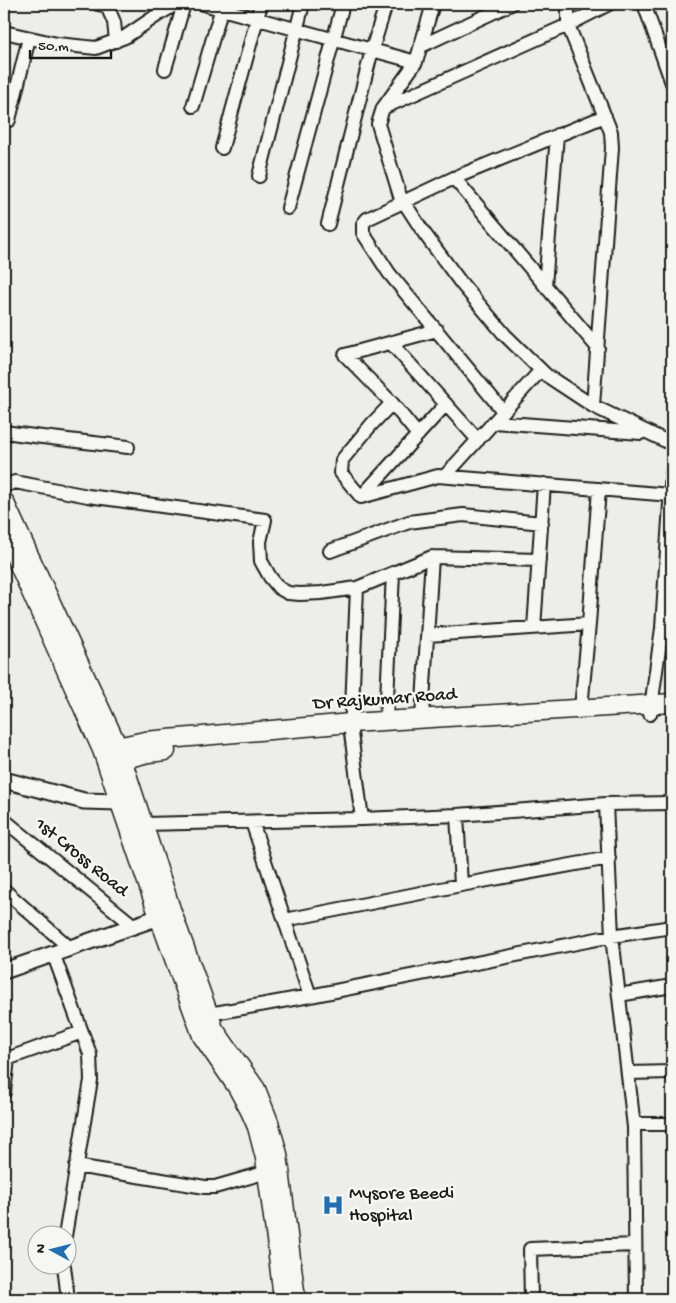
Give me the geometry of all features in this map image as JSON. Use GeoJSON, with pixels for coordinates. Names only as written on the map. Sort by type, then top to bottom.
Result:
{"type":"FeatureCollection","features":[{"type":"Feature","properties":{"kind":"main road"},"geometry":{"type":"LineString","coordinates":[[4,501],[112,755],[119,802],[166,915],[203,1016],[256,1089],[269,1122],[278,1154],[296,1299]]}},
{"type":"Feature","properties":{"kind":"main road"},"geometry":{"type":"LineString","coordinates":[[4,532],[144,824],[166,915]]}},
{"type":"Feature","properties":{"kind":"main road","name":"Dr Rajkumar Road"},"geometry":{"type":"LineString","coordinates":[[112,755],[148,753],[351,728],[651,709],[672,702]]}},
{"type":"Feature","properties":{"kind":"main road","name":"Dr Rajkumar Road"},"geometry":{"type":"LineString","coordinates":[[351,728],[386,720],[581,708],[651,709],[672,713]]}},
{"type":"Feature","properties":{"kind":"main road"},"geometry":{"type":"LineString","coordinates":[[203,1016],[202,1036],[233,1081],[257,1128],[265,1158],[283,1299]]}},
{"type":"Feature","properties":{"kind":"street"},"geometry":{"type":"LineString","coordinates":[[98,4],[107,6],[114,22],[116,41]]}},
{"type":"Feature","properties":{"kind":"street"},"geometry":{"type":"LineString","coordinates":[[4,32],[57,44],[96,48],[126,37],[158,14],[176,4]]}},
{"type":"Feature","properties":{"kind":"street"},"geometry":{"type":"LineString","coordinates":[[166,69],[184,4]]}},
{"type":"Feature","properties":{"kind":"street"},"geometry":{"type":"LineString","coordinates":[[203,4],[222,6],[256,19],[416,62]]}},
{"type":"Feature","properties":{"kind":"street"},"geometry":{"type":"LineString","coordinates":[[222,148],[261,4]]}},
{"type":"Feature","properties":{"kind":"street"},"geometry":{"type":"LineString","coordinates":[[259,176],[303,4]]}},
{"type":"Feature","properties":{"kind":"street"},"geometry":{"type":"LineString","coordinates":[[288,208],[343,4]]}},
{"type":"Feature","properties":{"kind":"street"},"geometry":{"type":"LineString","coordinates":[[328,224],[372,50],[386,4]]}},
{"type":"Feature","properties":{"kind":"street"},"geometry":{"type":"LineString","coordinates":[[433,4],[416,62],[383,108],[378,124],[400,196],[424,233],[461,283],[505,335],[546,375],[593,406],[672,444]]}},
{"type":"Feature","properties":{"kind":"street"},"geometry":{"type":"LineString","coordinates":[[421,46],[511,4]]}},
{"type":"Feature","properties":{"kind":"street"},"geometry":{"type":"LineString","coordinates":[[568,4],[568,25],[611,132],[612,148],[593,406]]}},
{"type":"Feature","properties":{"kind":"street"},"geometry":{"type":"LineString","coordinates":[[383,108],[568,25],[609,4]]}},
{"type":"Feature","properties":{"kind":"street"},"geometry":{"type":"LineString","coordinates":[[644,4],[672,83]]}},
{"type":"Feature","properties":{"kind":"street"},"geometry":{"type":"LineString","coordinates":[[193,106],[222,6]]}},
{"type":"Feature","properties":{"kind":"street"},"geometry":{"type":"LineString","coordinates":[[9,120],[28,38]]}},
{"type":"Feature","properties":{"kind":"street"},"geometry":{"type":"LineString","coordinates":[[504,411],[389,273],[363,233],[363,224],[367,219],[454,178],[604,116]]}},
{"type":"Feature","properties":{"kind":"street"},"geometry":{"type":"LineString","coordinates":[[545,286],[556,135]]}},
{"type":"Feature","properties":{"kind":"street"},"geometry":{"type":"LineString","coordinates":[[454,178],[598,348]]}},
{"type":"Feature","properties":{"kind":"street"},"geometry":{"type":"LineString","coordinates":[[418,435],[392,403],[346,355],[437,330]]}},
{"type":"Feature","properties":{"kind":"street"},"geometry":{"type":"LineString","coordinates":[[392,343],[478,440]]}},
{"type":"Feature","properties":{"kind":"street"},"geometry":{"type":"LineString","coordinates":[[445,476],[541,370]]}},
{"type":"Feature","properties":{"kind":"street"},"geometry":{"type":"LineString","coordinates":[[361,497],[341,473],[342,460],[392,403]]}},
{"type":"Feature","properties":{"kind":"street"},"geometry":{"type":"LineString","coordinates":[[361,497],[446,404]]}},
{"type":"Feature","properties":{"kind":"street"},"geometry":{"type":"LineString","coordinates":[[494,422],[650,433]]}},
{"type":"Feature","properties":{"kind":"street"},"geometry":{"type":"LineString","coordinates":[[4,432],[128,447]]}},
{"type":"Feature","properties":{"kind":"street"},"geometry":{"type":"LineString","coordinates":[[651,709],[667,628],[672,472]]}},
{"type":"Feature","properties":{"kind":"street"},"geometry":{"type":"LineString","coordinates":[[361,497],[438,476],[671,495]]}},
{"type":"Feature","properties":{"kind":"street"},"geometry":{"type":"LineString","coordinates":[[4,486],[15,482],[88,496],[265,520],[260,542],[261,561],[279,588],[288,593],[321,593],[357,588],[432,557],[539,560]]}},
{"type":"Feature","properties":{"kind":"street"},"geometry":{"type":"LineString","coordinates":[[534,628],[544,484]]}},
{"type":"Feature","properties":{"kind":"street"},"geometry":{"type":"LineString","coordinates":[[581,708],[599,489]]}},
{"type":"Feature","properties":{"kind":"street"},"geometry":{"type":"LineString","coordinates":[[330,551],[409,522],[454,516],[463,515],[542,523]]}},
{"type":"Feature","properties":{"kind":"street"},"geometry":{"type":"LineString","coordinates":[[422,718],[432,557]]}},
{"type":"Feature","properties":{"kind":"street"},"geometry":{"type":"LineString","coordinates":[[386,720],[393,573]]}},
{"type":"Feature","properties":{"kind":"street"},"geometry":{"type":"LineString","coordinates":[[357,588],[351,728],[362,819]]}},
{"type":"Feature","properties":{"kind":"street"},"geometry":{"type":"LineString","coordinates":[[428,635],[589,624]]}},
{"type":"Feature","properties":{"kind":"street"},"geometry":{"type":"LineString","coordinates":[[4,780],[84,801],[119,802]]}},
{"type":"Feature","properties":{"kind":"street"},"geometry":{"type":"LineString","coordinates":[[144,824],[362,819],[457,815],[606,804],[672,803]]}},
{"type":"Feature","properties":{"kind":"street"},"geometry":{"type":"LineString","coordinates":[[606,804],[612,936],[634,1124],[636,1299]]}},
{"type":"Feature","properties":{"kind":"street"},"geometry":{"type":"LineString","coordinates":[[457,815],[461,885]]}},
{"type":"Feature","properties":{"kind":"street","name":"1st Cross Road"},"geometry":{"type":"LineString","coordinates":[[4,820],[134,926]]}},
{"type":"Feature","properties":{"kind":"street"},"geometry":{"type":"LineString","coordinates":[[252,822],[310,996]]}},
{"type":"Feature","properties":{"kind":"street"},"geometry":{"type":"LineString","coordinates":[[285,920],[609,858]]}},
{"type":"Feature","properties":{"kind":"street"},"geometry":{"type":"LineString","coordinates":[[4,890],[70,948]]}},
{"type":"Feature","properties":{"kind":"street"},"geometry":{"type":"LineString","coordinates":[[5,969],[166,915]]}},
{"type":"Feature","properties":{"kind":"street"},"geometry":{"type":"LineString","coordinates":[[203,1016],[612,936],[672,927]]}},
{"type":"Feature","properties":{"kind":"street"},"geometry":{"type":"LineString","coordinates":[[53,954],[90,1054],[91,1080],[67,1226]]}},
{"type":"Feature","properties":{"kind":"street"},"geometry":{"type":"LineString","coordinates":[[619,995],[672,986]]}},
{"type":"Feature","properties":{"kind":"street"},"geometry":{"type":"LineString","coordinates":[[4,1092],[6,1059],[82,1032]]}},
{"type":"Feature","properties":{"kind":"street"},"geometry":{"type":"LineString","coordinates":[[628,1073],[672,1072]]}},
{"type":"Feature","properties":{"kind":"street"},"geometry":{"type":"LineString","coordinates":[[634,1124],[672,1124]]}},
{"type":"Feature","properties":{"kind":"street"},"geometry":{"type":"LineString","coordinates":[[76,1166],[205,1187],[215,1187],[267,1172]]}},
{"type":"Feature","properties":{"kind":"street"},"geometry":{"type":"LineString","coordinates":[[531,1299],[530,1249],[635,1245]]}},
{"type":"Feature","properties":{"kind":"street"},"geometry":{"type":"LineString","coordinates":[[65,1276],[68,1299]]}},
{"type":"Feature","properties":{"kind":"place","name":"Mysore Beedi Hospital"},"geometry":{"type":"Point","coordinates":[333,1205]}}]}
